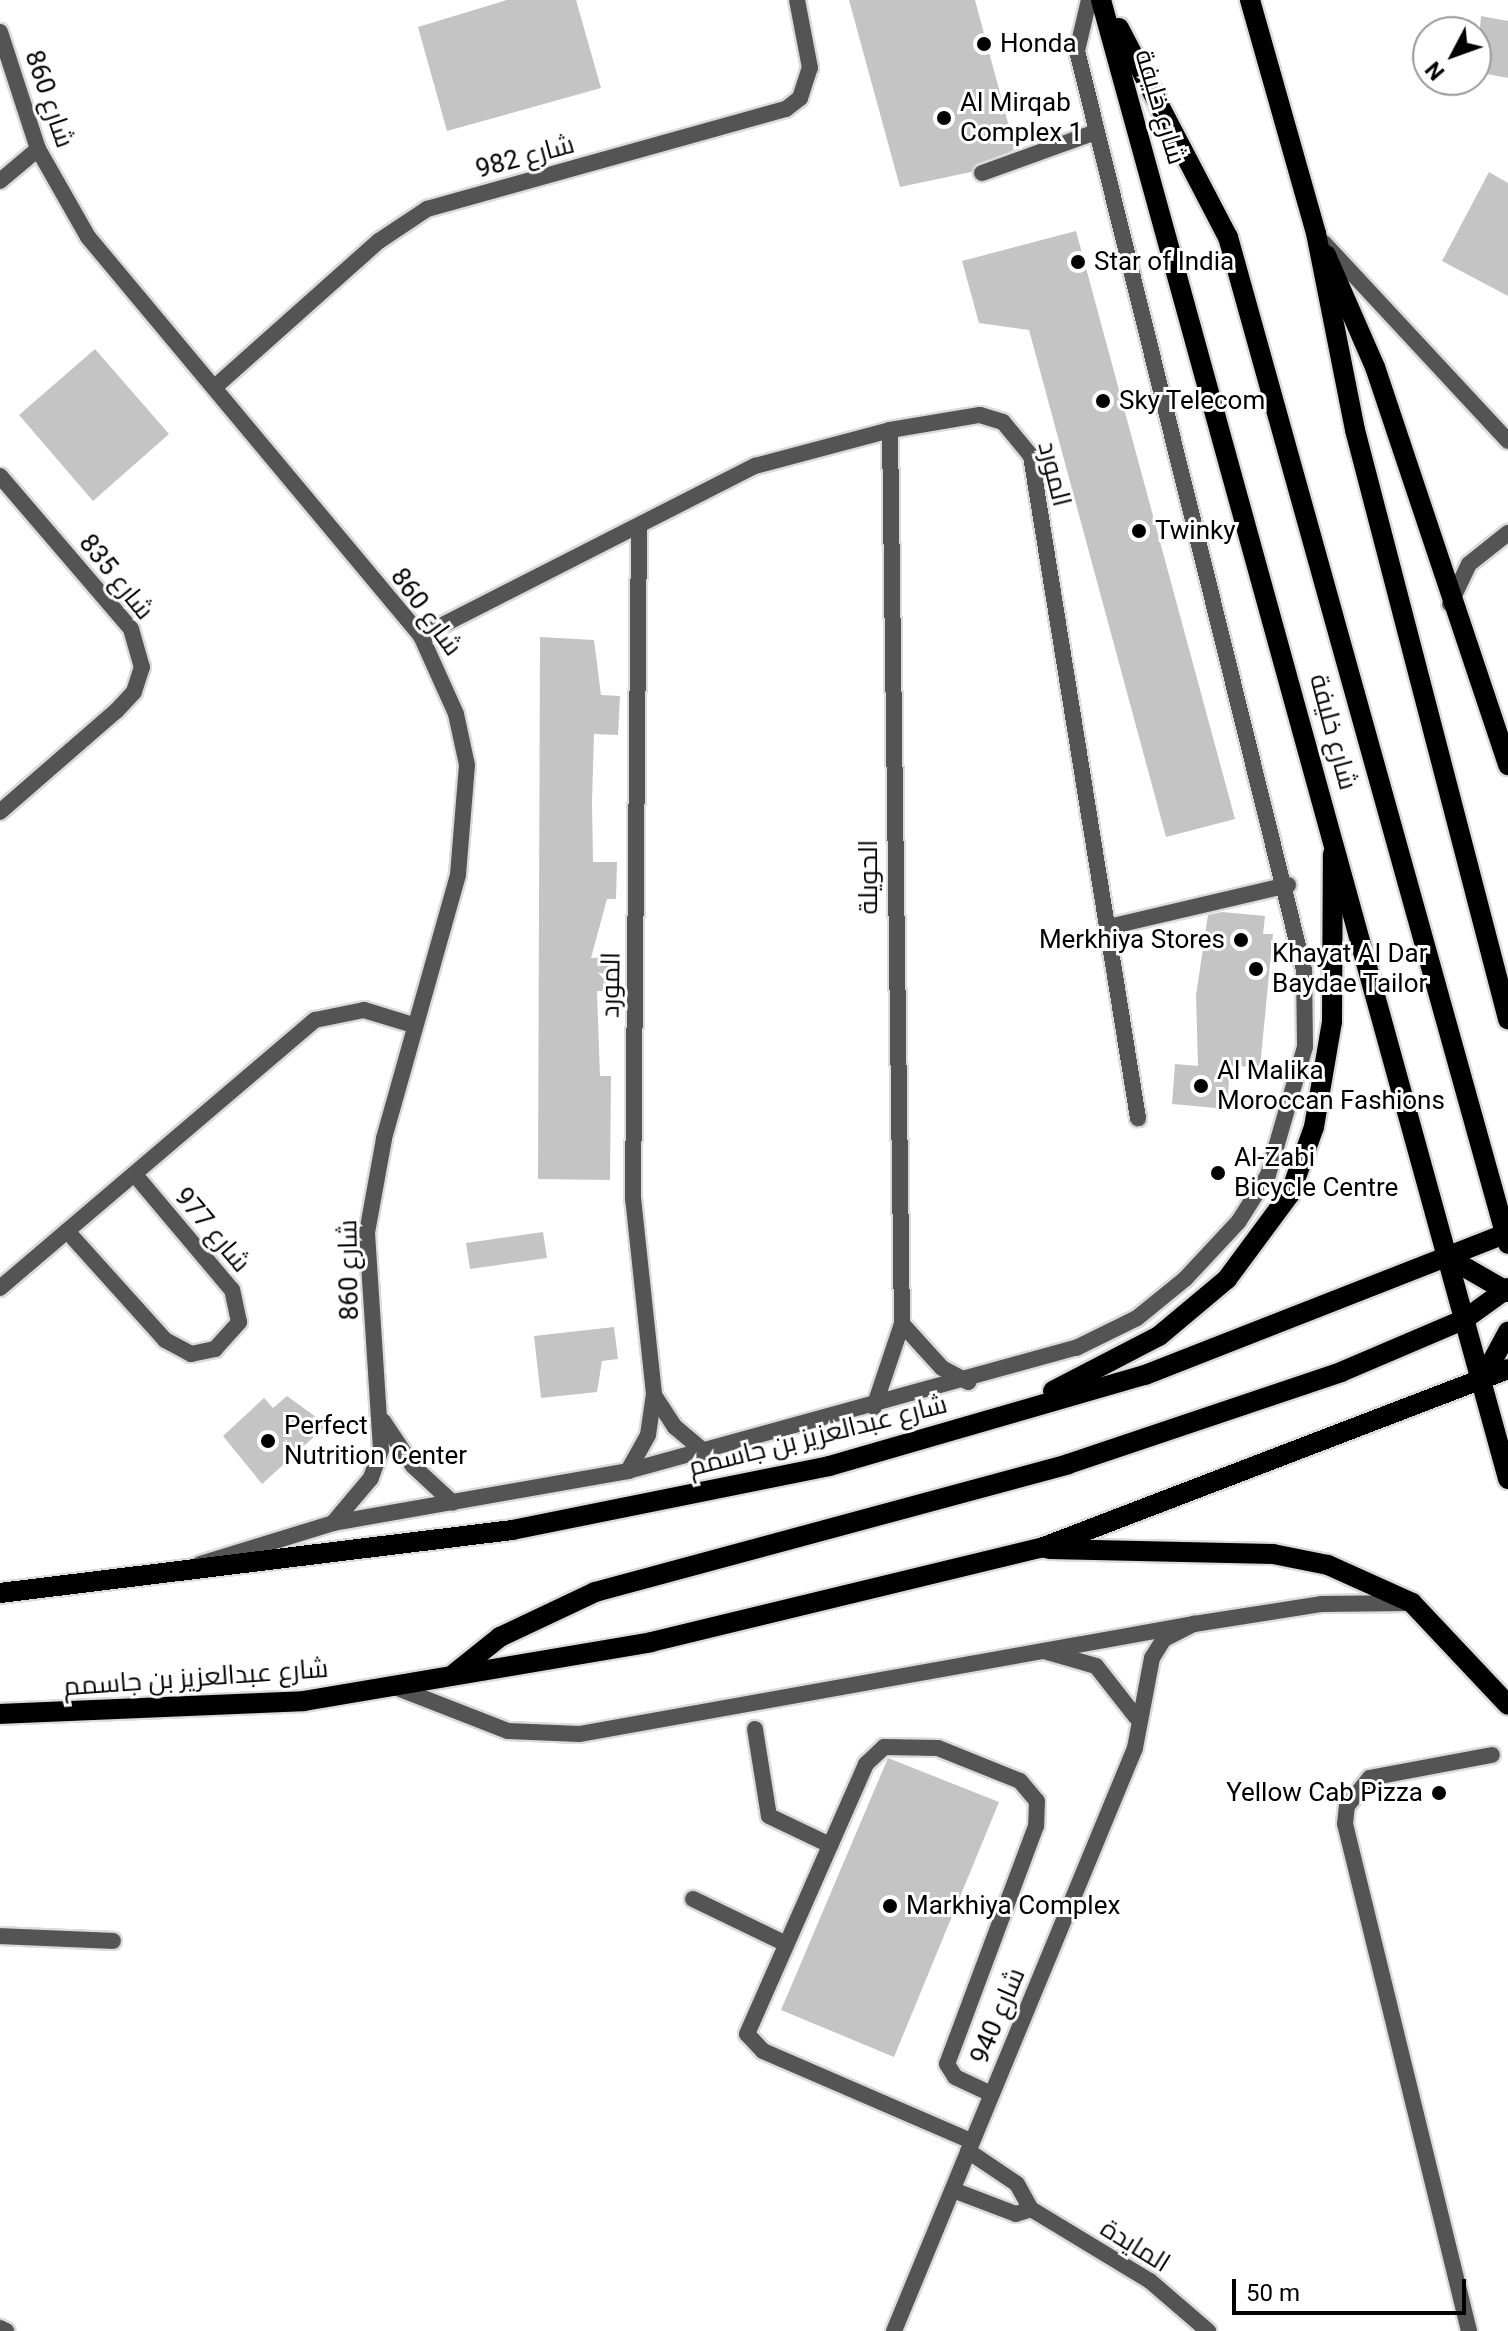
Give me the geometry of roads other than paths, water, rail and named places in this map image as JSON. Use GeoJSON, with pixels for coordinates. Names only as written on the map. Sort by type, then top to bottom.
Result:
{"type":"FeatureCollection","features":[{"type":"Feature","properties":{"kind":"main road","name":"شارع خليفة"},"geometry":{"type":"LineString","coordinates":[[1103,0],[1333,827],[1508,1479]]}},
{"type":"Feature","properties":{"kind":"main road"},"geometry":{"type":"LineString","coordinates":[[1103,0],[1228,237],[1507,1237]]}},
{"type":"Feature","properties":{"kind":"main road"},"geometry":{"type":"LineString","coordinates":[[1250,0],[1316,233],[1355,430],[1508,1019]]}},
{"type":"Feature","properties":{"kind":"main road"},"geometry":{"type":"LineString","coordinates":[[1316,233],[1375,367],[1449,605],[1508,765]]}},
{"type":"Feature","properties":{"kind":"main road"},"geometry":{"type":"LineString","coordinates":[[984,1421],[1159,1336],[1227,1279],[1290,1194],[1314,1127],[1332,1022],[1333,827]]}},
{"type":"Feature","properties":{"kind":"main road","name":"شارع عبدالعزيز بن جاسمم"},"geometry":{"type":"LineString","coordinates":[[0,1593],[512,1530],[829,1466],[1145,1375],[1507,1237]]}},
{"type":"Feature","properties":{"kind":"main road"},"geometry":{"type":"LineString","coordinates":[[452,1675],[500,1637],[595,1592],[1068,1464],[1341,1372],[1465,1319],[1508,1290],[1449,1258]]}},
{"type":"Feature","properties":{"kind":"main road"},"geometry":{"type":"LineString","coordinates":[[1482,1380],[1508,1332]]}},
{"type":"Feature","properties":{"kind":"main road","name":"شارع عبدالعزيز بن جاسمم"},"geometry":{"type":"LineString","coordinates":[[0,1714],[226,1707],[395,1687],[651,1642],[1041,1548],[1508,1369]]}},
{"type":"Feature","properties":{"kind":"main road"},"geometry":{"type":"LineString","coordinates":[[1041,1548],[1273,1554],[1328,1565],[1412,1603],[1508,1705]]}},
{"type":"Feature","properties":{"kind":"street","name":"شارع 982"},"geometry":{"type":"LineString","coordinates":[[216,386],[379,241],[427,209],[786,109],[800,98],[810,68],[797,0]]}},
{"type":"Feature","properties":{"kind":"street"},"geometry":{"type":"LineString","coordinates":[[1089,0],[1077,51],[1288,885],[1109,927]]}},
{"type":"Feature","properties":{"kind":"street","name":"شارع 860"},"geometry":{"type":"LineString","coordinates":[[0,32],[38,149],[88,237],[216,386],[421,636],[456,714],[467,818],[458,875],[413,1025],[367,1233],[383,1421],[371,1478],[333,1523]]}},
{"type":"Feature","properties":{"kind":"street"},"geometry":{"type":"LineString","coordinates":[[982,173],[1096,132]]}},
{"type":"Feature","properties":{"kind":"street"},"geometry":{"type":"LineString","coordinates":[[0,181],[38,149]]}},
{"type":"Feature","properties":{"kind":"street"},"geometry":{"type":"LineString","coordinates":[[1316,233],[1508,441]]}},
{"type":"Feature","properties":{"kind":"street","name":"المورد"},"geometry":{"type":"LineString","coordinates":[[421,636],[639,528],[755,466],[890,430],[980,415],[1020,433],[1031,456],[1138,1118]]}},
{"type":"Feature","properties":{"kind":"street","name":"الحويلة"},"geometry":{"type":"LineString","coordinates":[[874,1407],[902,1324],[890,430]]}},
{"type":"Feature","properties":{"kind":"street","name":"شارع 835"},"geometry":{"type":"LineString","coordinates":[[0,476],[131,629],[142,667],[134,692],[116,711],[0,812]]}},
{"type":"Feature","properties":{"kind":"street","name":"المورد"},"geometry":{"type":"LineString","coordinates":[[628,1471],[648,1435],[654,1394],[633,1199],[639,528]]}},
{"type":"Feature","properties":{"kind":"street"},"geometry":{"type":"LineString","coordinates":[[1449,605],[1469,564],[1508,533]]}},
{"type":"Feature","properties":{"kind":"street","name":"شارع عبدالعزيز بن جاسمم"},"geometry":{"type":"LineString","coordinates":[[177,1573],[333,1523],[628,1471],[705,1452],[968,1382],[1076,1348],[1137,1318],[1239,1221],[1268,1175],[1305,1047],[1304,970],[1288,885]]}},
{"type":"Feature","properties":{"kind":"street"},"geometry":{"type":"LineString","coordinates":[[0,1288],[315,1020],[364,1010],[413,1025]]}},
{"type":"Feature","properties":{"kind":"street","name":"شارع 977"},"geometry":{"type":"LineString","coordinates":[[67,1231],[165,1340],[191,1354],[215,1349],[239,1322],[232,1290],[135,1175]]}},
{"type":"Feature","properties":{"kind":"street"},"geometry":{"type":"LineString","coordinates":[[902,1324],[942,1368],[968,1382]]}},
{"type":"Feature","properties":{"kind":"street","name":"المورد"},"geometry":{"type":"LineString","coordinates":[[654,1394],[675,1427],[705,1452]]}},
{"type":"Feature","properties":{"kind":"street","name":"شارع 860"},"geometry":{"type":"LineString","coordinates":[[383,1421],[413,1466],[453,1503]]}},
{"type":"Feature","properties":{"kind":"street"},"geometry":{"type":"LineString","coordinates":[[395,1687],[465,1719],[540,1737],[1322,1604],[1412,1603]]}},
{"type":"Feature","properties":{"kind":"street","name":"شارع 940"},"geometry":{"type":"LineString","coordinates":[[894,2331],[1135,1748],[1136,1717],[1152,1658],[1164,1639],[1194,1624]]}},
{"type":"Feature","properties":{"kind":"street"},"geometry":{"type":"LineString","coordinates":[[1044,1651],[1096,1666],[1136,1717]]}},
{"type":"Feature","properties":{"kind":"street"},"geometry":{"type":"LineString","coordinates":[[755,1729],[769,1816],[830,1845]]}},
{"type":"Feature","properties":{"kind":"street"},"geometry":{"type":"LineString","coordinates":[[693,1899],[786,1944],[866,1764],[884,1747],[938,1748],[1020,1781],[1037,1801],[1036,1826],[947,2064],[955,2077],[991,2094]]}},
{"type":"Feature","properties":{"kind":"street"},"geometry":{"type":"LineString","coordinates":[[1469,2331],[1345,1824],[1352,1797],[1370,1778],[1492,1755]]}},
{"type":"Feature","properties":{"kind":"street"},"geometry":{"type":"LineString","coordinates":[[0,1936],[113,1941]]}},
{"type":"Feature","properties":{"kind":"street","name":"المايدة"},"geometry":{"type":"LineString","coordinates":[[786,1944],[749,2041],[969,2146],[1017,2184],[1031,2209],[1150,2281],[1208,2331]]}},
{"type":"Feature","properties":{"kind":"street","name":"المايدة"},"geometry":{"type":"LineString","coordinates":[[953,2190],[1016,2214],[1031,2209]]}},
{"type":"Feature","properties":{"kind":"street"},"geometry":{"type":"LineString","coordinates":[[0,2328],[6,2331]]}},
{"type":"Feature","properties":{"kind":"place","name":"Honda"},"geometry":{"type":"Point","coordinates":[984,44]}},
{"type":"Feature","properties":{"kind":"place","name":"Al Mirqab Complex 1"},"geometry":{"type":"Point","coordinates":[944,118]}},
{"type":"Feature","properties":{"kind":"place","name":"Star of India"},"geometry":{"type":"Point","coordinates":[1078,262]}},
{"type":"Feature","properties":{"kind":"place","name":"Sky Telecom"},"geometry":{"type":"Point","coordinates":[1103,401]}},
{"type":"Feature","properties":{"kind":"place","name":"Twinky"},"geometry":{"type":"Point","coordinates":[1139,531]}},
{"type":"Feature","properties":{"kind":"place","name":"Merkhiya Stores"},"geometry":{"type":"Point","coordinates":[1241,940]}},
{"type":"Feature","properties":{"kind":"place","name":"Khayat Al Dar Baydae Tailor"},"geometry":{"type":"Point","coordinates":[1256,969]}},
{"type":"Feature","properties":{"kind":"place","name":"Al Malika Moroccan Fashions"},"geometry":{"type":"Point","coordinates":[1201,1086]}},
{"type":"Feature","properties":{"kind":"place","name":"Al-Zabi Bicycle Centre"},"geometry":{"type":"Point","coordinates":[1218,1173]}},
{"type":"Feature","properties":{"kind":"place","name":"Perfect Nutrition Center"},"geometry":{"type":"Point","coordinates":[268,1441]}},
{"type":"Feature","properties":{"kind":"place","name":"Yellow Cab Pizza"},"geometry":{"type":"Point","coordinates":[1439,1793]}},
{"type":"Feature","properties":{"kind":"place","name":"Markhiya Complex"},"geometry":{"type":"Point","coordinates":[890,1906]}}]}
